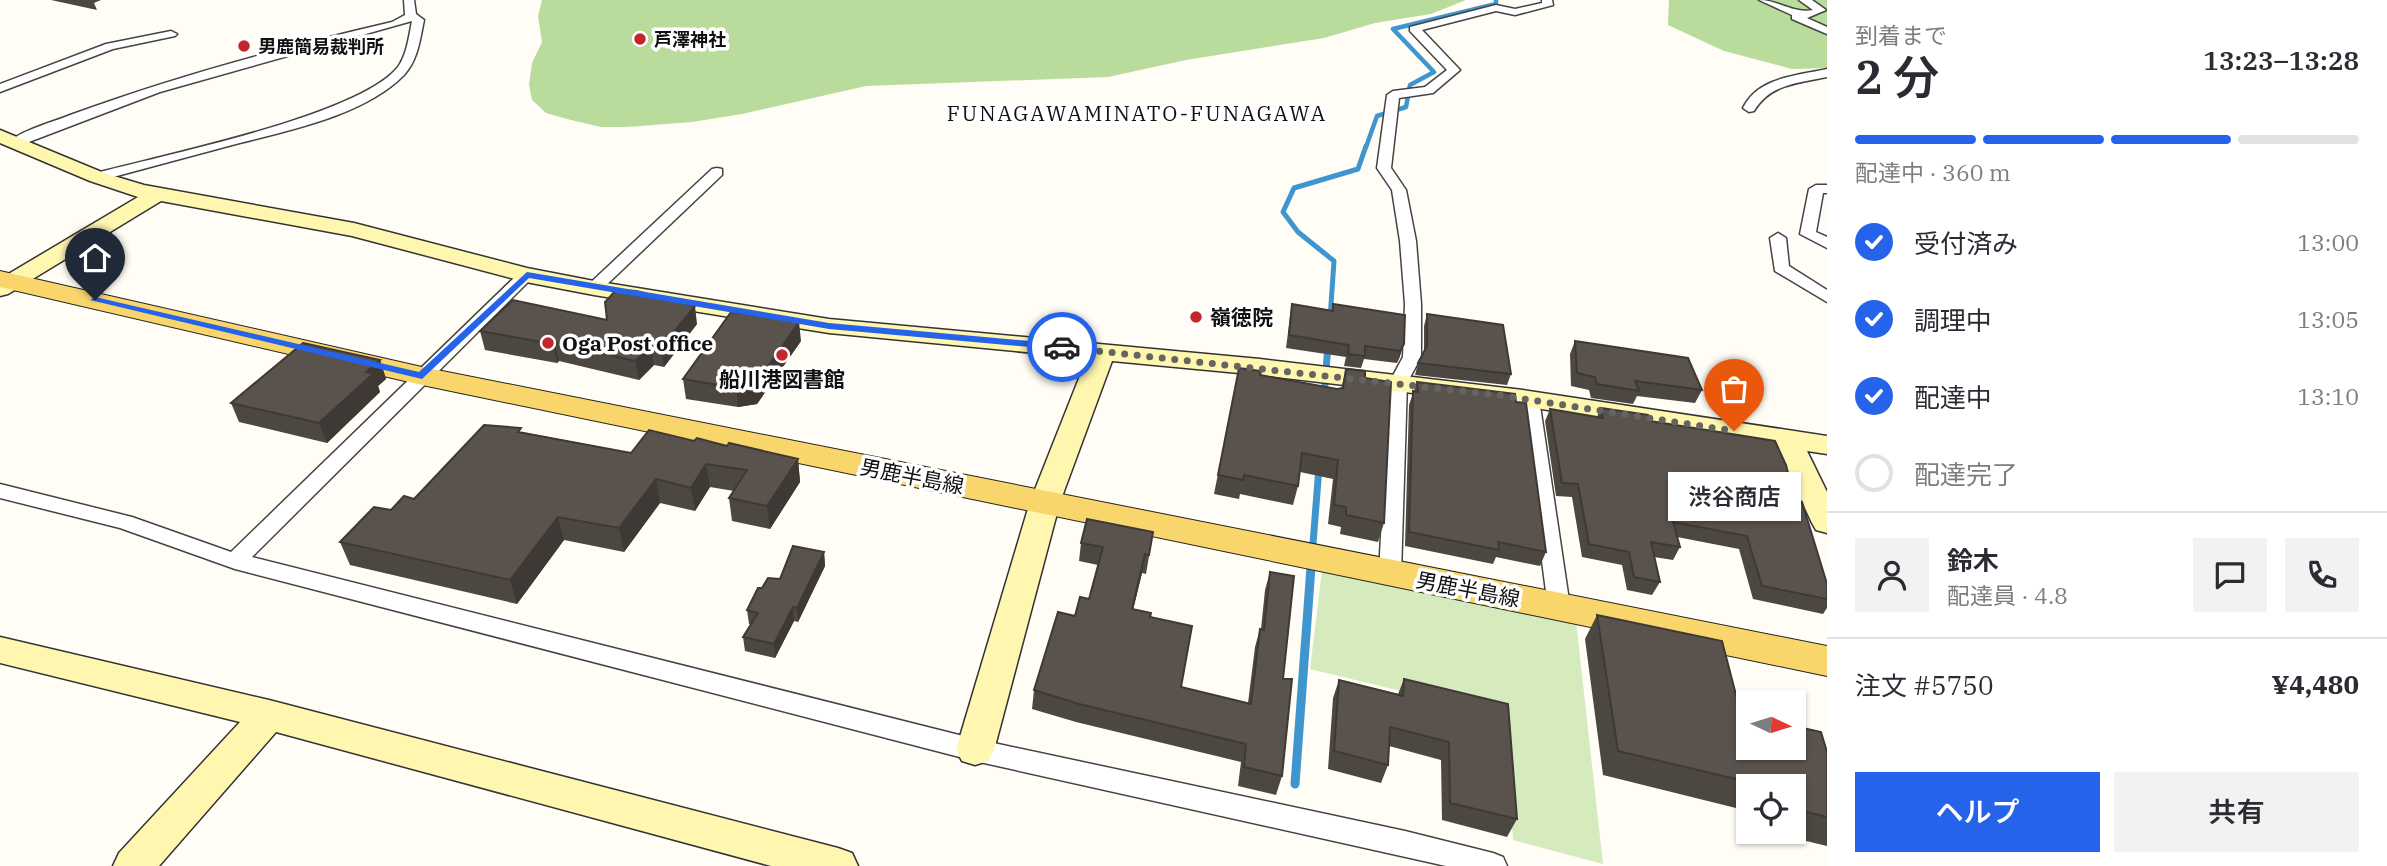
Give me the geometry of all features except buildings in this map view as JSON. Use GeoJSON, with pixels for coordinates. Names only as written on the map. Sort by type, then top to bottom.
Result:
{"type":"FeatureCollection","features":[{"type":"Feature","properties":{"kind":"main road","name":"男鹿半島線"},"geometry":{"type":"LineString","coordinates":[[4,283],[422,376],[1827,661]]}},
{"type":"Feature","properties":{"kind":"street"},"geometry":{"type":"LineString","coordinates":[[409,0],[411,16]]}},
{"type":"Feature","properties":{"kind":"street"},"geometry":{"type":"LineString","coordinates":[[1390,574],[1398,383],[1412,358],[1413,304],[1408,241],[1399,190],[1384,168],[1390,141],[1388,122],[1393,95],[1429,90],[1454,70],[1414,29],[1496,8],[1516,12],[1548,5],[1547,0]]}},
{"type":"Feature","properties":{"kind":"street"},"geometry":{"type":"LineString","coordinates":[[1764,0],[1799,15],[1821,10],[1804,0]]}},
{"type":"Feature","properties":{"kind":"street"},"geometry":{"type":"LineString","coordinates":[[1786,12],[1827,30]]}},
{"type":"Feature","properties":{"kind":"street"},"geometry":{"type":"LineString","coordinates":[[8,139],[276,53],[396,24],[411,16]]}},
{"type":"Feature","properties":{"kind":"street"},"geometry":{"type":"LineString","coordinates":[[97,177],[277,129],[353,104],[377,92],[401,71],[410,57],[418,20],[411,16]]}},
{"type":"Feature","properties":{"kind":"street"},"geometry":{"type":"LineString","coordinates":[[0,88],[110,46],[171,34]]}},
{"type":"Feature","properties":{"kind":"street"},"geometry":{"type":"LineString","coordinates":[[1749,108],[1751,100],[1769,87],[1827,73]]}},
{"type":"Feature","properties":{"kind":"street"},"geometry":{"type":"LineString","coordinates":[[8,139],[97,177],[156,195],[354,230],[527,275],[594,288],[829,326],[1102,351],[1530,399],[1827,445]]}},
{"type":"Feature","properties":{"kind":"street"},"geometry":{"type":"LineString","coordinates":[[594,288],[717,172]]}},
{"type":"Feature","properties":{"kind":"street"},"geometry":{"type":"LineString","coordinates":[[1827,189],[1816,189],[1808,234],[1827,243]]}},
{"type":"Feature","properties":{"kind":"street"},"geometry":{"type":"LineString","coordinates":[[4,283],[156,195]]}},
{"type":"Feature","properties":{"kind":"street"},"geometry":{"type":"LineString","coordinates":[[1778,239],[1781,268],[1827,297]]}},
{"type":"Feature","properties":{"kind":"street"},"geometry":{"type":"LineString","coordinates":[[235,561],[527,275]]}},
{"type":"Feature","properties":{"kind":"street"},"geometry":{"type":"LineString","coordinates":[[975,750],[1045,502],[1102,351]]}},
{"type":"Feature","properties":{"kind":"street"},"geometry":{"type":"LineString","coordinates":[[1530,399],[1559,607]]}},
{"type":"Feature","properties":{"kind":"street"},"geometry":{"type":"LineString","coordinates":[[1787,439],[1827,523]]}},
{"type":"Feature","properties":{"kind":"street"},"geometry":{"type":"LineString","coordinates":[[0,491],[125,522],[235,561],[975,750],[1405,843],[1493,866]]}},
{"type":"Feature","properties":{"kind":"street"},"geometry":{"type":"LineString","coordinates":[[0,650],[270,715],[838,866]]}},
{"type":"Feature","properties":{"kind":"street"},"geometry":{"type":"LineString","coordinates":[[133,866],[270,715]]}},
{"type":"Feature","properties":{"kind":"green space"},"geometry":{"type":"Polygon","coordinates":[[[542,0],[1466,0],[1431,14],[1375,23],[1324,38],[1186,60],[1108,77],[866,86],[742,114],[692,122],[601,127],[546,113],[532,100],[529,85],[532,63],[542,42],[538,16],[542,0]]]}},
{"type":"Feature","properties":{"kind":"green space"},"geometry":{"type":"Polygon","coordinates":[[[1669,0],[1827,0],[1827,68],[1792,69],[1724,51],[1668,25],[1669,0]]]}},
{"type":"Feature","properties":{"kind":"green space"},"geometry":{"type":"Polygon","coordinates":[[[1322,571],[1576,621],[1603,864],[1513,840],[1504,716],[1310,669],[1322,571]]]}},
{"type":"Feature","properties":{"kind":"waterway"},"geometry":{"type":"LineString","coordinates":[[1366,147],[1377,116],[1406,107],[1410,85],[1434,72],[1393,29],[1496,4],[1496,0]]}},
{"type":"Feature","properties":{"kind":"waterway"},"geometry":{"type":"LineString","coordinates":[[1330,319],[1334,261],[1298,232],[1283,212],[1294,188],[1358,169],[1366,146]]}},
{"type":"Feature","properties":{"kind":"waterway"},"geometry":{"type":"LineString","coordinates":[[1324,396],[1328,345]]}},
{"type":"Feature","properties":{"kind":"waterway"},"geometry":{"type":"LineString","coordinates":[[1311,569],[1319,467]]}},
{"type":"Feature","properties":{"kind":"waterway"},"geometry":{"type":"LineString","coordinates":[[1295,784],[1311,567]]}},
{"type":"Feature","properties":{"kind":"way so far"},"geometry":{"type":"LineString","coordinates":[[1062,347],[1530,399],[1734,431]]}},
{"type":"Feature","properties":{"kind":"place","name":"芦澤神社"},"geometry":{"type":"Point","coordinates":[640,39]}},
{"type":"Feature","properties":{"kind":"place","name":"男鹿簡易裁判所"},"geometry":{"type":"Point","coordinates":[244,46]}},
{"type":"Feature","properties":{"kind":"place","name":"嶺徳院"},"geometry":{"type":"Point","coordinates":[1196,317]}},
{"type":"Feature","properties":{"kind":"place","name":"Oga Post office"},"geometry":{"type":"Point","coordinates":[548,343]}},
{"type":"Feature","properties":{"kind":"place","name":"船川港図書館"},"geometry":{"type":"Point","coordinates":[782,355]}},
{"type":"Feature","properties":{"kind":"place","name":"渋谷商店"},"geometry":{"type":"Point","coordinates":[1734,431]}},
{"type":"Feature","properties":{"kind":"district","name":"FUNAGAWAMINATO-FUNAGAWA"},"geometry":{"type":"Point","coordinates":[1137,113]}},
{"type":"Feature","properties":{"kind":"route"},"geometry":{"type":"LineString","coordinates":[[95,300],[422,376],[527,275],[829,326],[1062,347]]}}]}
